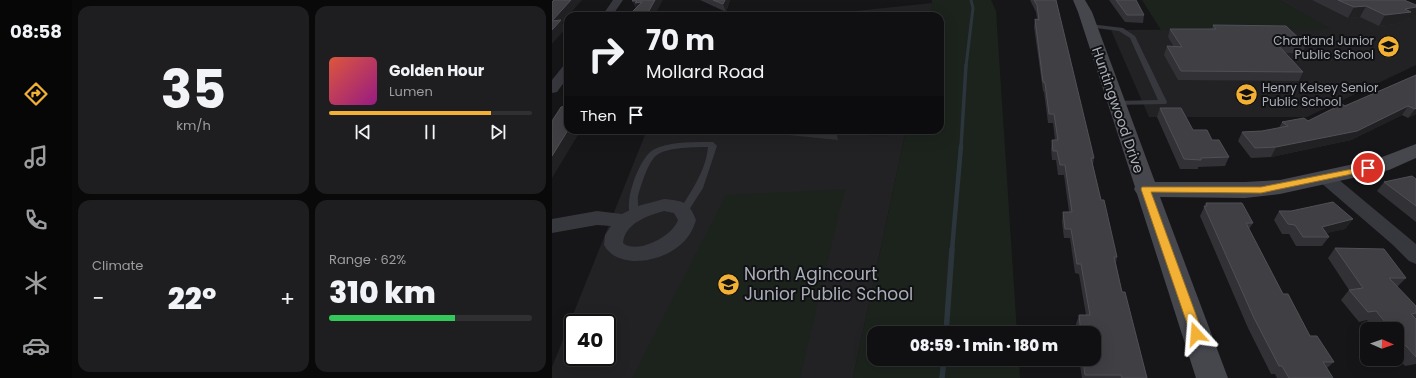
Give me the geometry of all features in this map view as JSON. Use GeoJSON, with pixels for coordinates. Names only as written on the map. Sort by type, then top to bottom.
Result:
{"type":"FeatureCollection","features":[{"type":"Feature","properties":{"kind":"street"},"geometry":{"type":"LineString","coordinates":[[609,12],[618,0]]}},
{"type":"Feature","properties":{"kind":"street","name":"Huntingwood Drive"},"geometry":{"type":"LineString","coordinates":[[1079,0],[1090,26],[1145,189],[1212,378]]}},
{"type":"Feature","properties":{"kind":"street"},"geometry":{"type":"LineString","coordinates":[[552,89],[564,73]]}},
{"type":"Feature","properties":{"kind":"street"},"geometry":{"type":"LineString","coordinates":[[1145,189],[1261,190],[1326,178],[1382,165],[1416,150]]}},
{"type":"Feature","properties":{"kind":"street"},"geometry":{"type":"LineString","coordinates":[[1326,178],[1400,240],[1416,256]]}},
{"type":"Feature","properties":{"kind":"street"},"geometry":{"type":"LineString","coordinates":[[664,205],[679,207],[684,211],[687,220],[682,232],[669,243],[651,252],[633,254],[624,253],[616,249],[613,243],[614,236],[618,229],[630,218],[644,210],[664,205]]}},
{"type":"Feature","properties":{"kind":"street"},"geometry":{"type":"LineString","coordinates":[[552,226],[597,218],[630,218]]}},
{"type":"Feature","properties":{"kind":"lane"},"geometry":{"type":"LineString","coordinates":[[1090,26],[1121,29],[1133,37],[1163,102],[1116,103]]}},
{"type":"Feature","properties":{"kind":"lane"},"geometry":{"type":"LineString","coordinates":[[630,218],[633,202],[651,154],[664,149],[710,144],[713,146],[709,161],[695,198],[684,211]]}},
{"type":"Feature","properties":{"kind":"shaded area"},"geometry":{"type":"Polygon","coordinates":[[[932,0],[991,0],[996,11],[1017,326],[867,326],[867,366],[1019,366],[1020,378],[853,378],[905,134],[944,134],[944,12],[930,12],[932,0]]]}},
{"type":"Feature","properties":{"kind":"shaded area"},"geometry":{"type":"Polygon","coordinates":[[[1142,0],[1279,0],[1331,29],[1161,30],[1142,0]]]}},
{"type":"Feature","properties":{"kind":"shaded area","name":"Henry Kelsey Senior Public School"},"geometry":{"type":"Polygon","coordinates":[[[1279,0],[1376,0],[1416,14],[1416,65],[1307,117],[1149,117],[1111,30],[1330,29],[1279,0]]]}},
{"type":"Feature","properties":{"kind":"shaded area"},"geometry":{"type":"Polygon","coordinates":[[[932,3],[931,12],[846,12],[932,3]]]}},
{"type":"Feature","properties":{"kind":"shaded area","name":"North Agincourt Junior Public School"},"geometry":{"type":"Polygon","coordinates":[[[645,134],[905,134],[853,378],[552,378],[552,367],[564,337],[564,366],[616,366],[616,314],[573,314],[645,134]]]}},
{"type":"Feature","properties":{"kind":"shaded area"},"geometry":{"type":"Polygon","coordinates":[[[868,134],[892,134],[880,137],[868,134]]]}},
{"type":"Feature","properties":{"kind":"shaded area"},"geometry":{"type":"Polygon","coordinates":[[[845,189],[800,378],[632,378],[726,195],[845,189]]]}},
{"type":"Feature","properties":{"kind":"building"},"geometry":{"type":"Polygon","coordinates":[[[554,0],[571,0],[552,21],[552,2],[554,0]]]}},
{"type":"Feature","properties":{"kind":"building"},"geometry":{"type":"Polygon","coordinates":[[[655,0],[648,12],[632,12],[642,2],[635,3],[637,1],[632,1],[655,0]]]}},
{"type":"Feature","properties":{"kind":"building"},"geometry":{"type":"Polygon","coordinates":[[[713,0],[725,0],[723,4],[713,0]]]}},
{"type":"Feature","properties":{"kind":"building"},"geometry":{"type":"Polygon","coordinates":[[[1034,0],[1056,0],[1094,158],[1091,158],[1101,200],[1104,200],[1117,257],[1114,257],[1122,292],[1125,292],[1147,378],[1122,378],[1121,375],[1085,375],[1084,366],[1101,366],[1101,326],[1080,326],[1079,315],[1090,315],[1081,264],[1077,264],[1071,229],[1065,229],[1063,212],[1072,212],[1065,165],[1060,165],[1057,151],[1053,151],[1052,140],[1058,140],[1054,114],[1049,114],[1045,83],[1043,82],[1035,19],[1039,20],[1037,5],[1034,0]]]}},
{"type":"Feature","properties":{"kind":"building"},"geometry":{"type":"Polygon","coordinates":[[[1116,0],[1136,0],[1144,15],[1127,15],[1116,0]]]}},
{"type":"Feature","properties":{"kind":"building"},"geometry":{"type":"Polygon","coordinates":[[[1338,0],[1404,0],[1416,5],[1416,7],[1405,9],[1411,12],[1385,15],[1366,6],[1354,7],[1338,0]]]}},
{"type":"Feature","properties":{"kind":"building"},"geometry":{"type":"Polygon","coordinates":[[[561,20],[552,30],[552,21],[561,20]]]}},
{"type":"Feature","properties":{"kind":"building","name":"Henry Kelsey Senior Public School"},"geometry":{"type":"Polygon","coordinates":[[[1213,25],[1286,26],[1306,45],[1277,44],[1303,72],[1181,71],[1167,46],[1182,47],[1170,29],[1216,29],[1213,25]]]}},
{"type":"Feature","properties":{"kind":"building"},"geometry":{"type":"Polygon","coordinates":[[[1416,75],[1415,109],[1408,106],[1357,131],[1276,147],[1255,148],[1242,132],[1262,131],[1288,126],[1282,122],[1304,118],[1308,121],[1342,104],[1345,106],[1416,75]]]}},
{"type":"Feature","properties":{"kind":"building"},"geometry":{"type":"Polygon","coordinates":[[[564,106],[564,134],[566,134],[552,156],[552,121],[561,107],[564,106]]]}},
{"type":"Feature","properties":{"kind":"building"},"geometry":{"type":"Polygon","coordinates":[[[1160,108],[1181,108],[1193,130],[1207,130],[1212,140],[1219,140],[1229,157],[1201,158],[1201,160],[1184,159],[1160,108]]]}},
{"type":"Feature","properties":{"kind":"building"},"geometry":{"type":"Polygon","coordinates":[[[1412,176],[1416,179],[1416,206],[1384,182],[1412,176]]]}},
{"type":"Feature","properties":{"kind":"building"},"geometry":{"type":"Polygon","coordinates":[[[1333,202],[1353,219],[1322,227],[1329,237],[1303,237],[1295,225],[1288,224],[1279,211],[1291,211],[1333,202]]]}},
{"type":"Feature","properties":{"kind":"building"},"geometry":{"type":"Polygon","coordinates":[[[1206,203],[1242,203],[1253,223],[1246,223],[1283,294],[1288,294],[1310,336],[1317,336],[1334,362],[1323,362],[1333,378],[1289,378],[1282,366],[1279,366],[1254,318],[1204,206],[1207,206],[1206,203]]]}},
{"type":"Feature","properties":{"kind":"building"},"geometry":{"type":"Polygon","coordinates":[[[1335,248],[1384,249],[1406,278],[1389,278],[1416,306],[1416,313],[1411,314],[1416,319],[1416,357],[1404,344],[1404,322],[1385,322],[1376,311],[1368,312],[1349,290],[1363,288],[1335,248]]]}},
{"type":"Feature","properties":{"kind":"waterway"},"geometry":{"type":"LineString","coordinates":[[966,66],[973,8],[971,0]]}},
{"type":"Feature","properties":{"kind":"waterway"},"geometry":{"type":"LineString","coordinates":[[961,147],[966,65]]}},
{"type":"Feature","properties":{"kind":"waterway"},"geometry":{"type":"LineString","coordinates":[[952,250],[961,146]]}},
{"type":"Feature","properties":{"kind":"waterway"},"geometry":{"type":"LineString","coordinates":[[946,326],[952,249]]}},
{"type":"Feature","properties":{"kind":"waterway"},"geometry":{"type":"LineString","coordinates":[[942,378],[943,366]]}},
{"type":"Feature","properties":{"kind":"place","name":"Chartland Junior Public School"},"geometry":{"type":"Point","coordinates":[1389,47]}},
{"type":"Feature","properties":{"kind":"place","name":"Henry Kelsey Senior Public School"},"geometry":{"type":"Point","coordinates":[1247,94]}},
{"type":"Feature","properties":{"kind":"place","name":"North Agincourt Junior Public School"},"geometry":{"type":"Point","coordinates":[729,284]}},
{"type":"Feature","properties":{"kind":"route"},"geometry":{"type":"LineString","coordinates":[[1196,334],[1145,189],[1261,190],[1326,178],[1368,168]]}}]}
